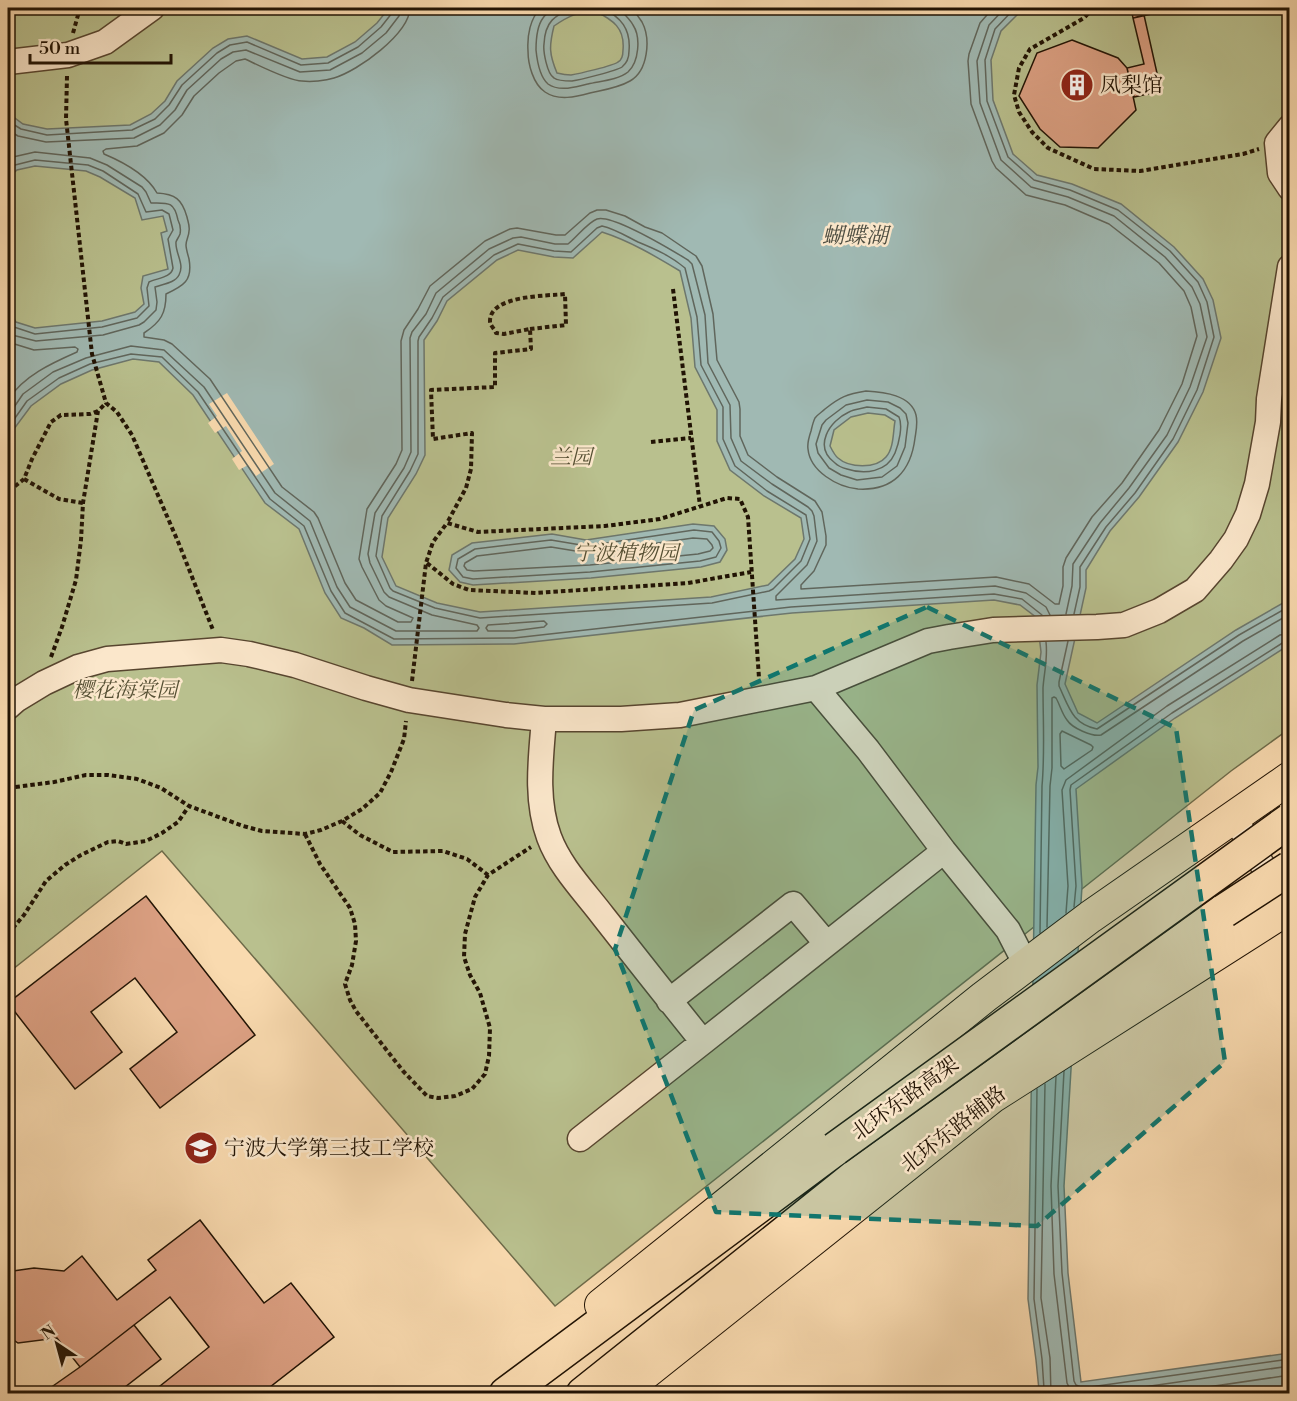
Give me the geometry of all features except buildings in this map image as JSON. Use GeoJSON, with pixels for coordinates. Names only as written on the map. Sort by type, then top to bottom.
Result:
{"type":"FeatureCollection","features":[{"type":"Feature","properties":{"kind":"highway","name":"北环东路高架"},"geometry":{"type":"LineString","coordinates":[[534,1394],[835,1149],[1290,820]]}},
{"type":"Feature","properties":{"kind":"highway","name":"北环东路高架"},"geometry":{"type":"LineString","coordinates":[[583,1394],[856,1176],[1224,911],[1290,868]]}},
{"type":"Feature","properties":{"kind":"highway"},"geometry":{"type":"LineString","coordinates":[[506,1394],[835,1149]]}},
{"type":"Feature","properties":{"kind":"highway"},"geometry":{"type":"LineString","coordinates":[[602,1394],[856,1176]]}},
{"type":"Feature","properties":{"kind":"main road"},"geometry":{"type":"LineString","coordinates":[[490,1394],[984,996],[1090,917],[1234,817],[1287,786]]}},
{"type":"Feature","properties":{"kind":"main road","name":"北环东路辅路"},"geometry":{"type":"LineString","coordinates":[[627,1387],[992,1097],[1289,908]]}},
{"type":"Feature","properties":{"kind":"street"},"geometry":{"type":"LineString","coordinates":[[8,62],[68,55],[105,42],[152,8]]}},
{"type":"Feature","properties":{"kind":"street"},"geometry":{"type":"LineString","coordinates":[[1283,135],[1280,172],[1290,188]]}},
{"type":"Feature","properties":{"kind":"street"},"geometry":{"type":"LineString","coordinates":[[8,707],[44,683],[78,667],[107,659],[221,650],[295,665],[410,700],[506,715],[621,719],[681,715],[816,688],[928,641],[993,630],[1124,625],[1159,612],[1195,590],[1236,539],[1248,514],[1257,484],[1268,422],[1269,399],[1290,267]]}},
{"type":"Feature","properties":{"kind":"street"},"geometry":{"type":"LineString","coordinates":[[816,688],[868,750],[944,851],[1008,930],[1026,965]]}},
{"type":"Feature","properties":{"kind":"street"},"geometry":{"type":"LineString","coordinates":[[544,718],[540,800],[548,836],[561,862],[703,1042]]}},
{"type":"Feature","properties":{"kind":"street"},"geometry":{"type":"LineString","coordinates":[[1234,817],[1289,908]]}},
{"type":"Feature","properties":{"kind":"street"},"geometry":{"type":"LineString","coordinates":[[580,1139],[944,851]]}},
{"type":"Feature","properties":{"kind":"street"},"geometry":{"type":"LineString","coordinates":[[669,1001],[793,904],[826,943]]}},
{"type":"Feature","properties":{"kind":"path"},"geometry":{"type":"LineString","coordinates":[[300,8],[318,11],[331,8]]}},
{"type":"Feature","properties":{"kind":"path"},"geometry":{"type":"LineString","coordinates":[[1093,8],[1084,18],[1030,48],[1019,68],[1014,95],[1019,112],[1032,132],[1048,148],[1094,169],[1140,171],[1243,154],[1283,135]]}},
{"type":"Feature","properties":{"kind":"path"},"geometry":{"type":"LineString","coordinates":[[68,55],[66,119],[92,354],[106,403],[117,412],[132,435],[221,650]]}},
{"type":"Feature","properties":{"kind":"path"},"geometry":{"type":"LineString","coordinates":[[673,289],[700,506]]}},
{"type":"Feature","properties":{"kind":"path"},"geometry":{"type":"LineString","coordinates":[[565,294],[566,325],[530,329],[504,334],[496,333],[490,320],[495,309],[515,299],[565,294]]}},
{"type":"Feature","properties":{"kind":"path"},"geometry":{"type":"LineString","coordinates":[[8,788],[86,775],[137,779],[161,788],[189,806],[243,826],[262,831],[305,834],[342,821],[362,809],[380,793],[404,739],[426,563],[433,542],[447,523],[466,488],[471,469],[472,433],[433,439],[431,390],[495,387],[495,353],[531,349],[530,329]]}},
{"type":"Feature","properties":{"kind":"path"},"geometry":{"type":"LineString","coordinates":[[8,489],[24,479],[51,422],[61,415],[90,414],[98,411],[106,403]]}},
{"type":"Feature","properties":{"kind":"path"},"geometry":{"type":"LineString","coordinates":[[44,683],[76,580],[81,540],[82,503],[98,411]]}},
{"type":"Feature","properties":{"kind":"path"},"geometry":{"type":"LineString","coordinates":[[651,441],[691,438]]}},
{"type":"Feature","properties":{"kind":"path"},"geometry":{"type":"LineString","coordinates":[[24,479],[58,499],[82,503]]}},
{"type":"Feature","properties":{"kind":"path"},"geometry":{"type":"LineString","coordinates":[[447,523],[478,532],[605,526],[660,519],[727,498],[740,499],[748,517],[760,700]]}},
{"type":"Feature","properties":{"kind":"path"},"geometry":{"type":"LineString","coordinates":[[426,563],[453,584],[468,590],[536,593],[688,583],[752,572]]}},
{"type":"Feature","properties":{"kind":"path"},"geometry":{"type":"LineString","coordinates":[[8,934],[24,915],[46,881],[65,865],[108,842],[118,841],[126,844],[146,841],[178,822],[189,806]]}},
{"type":"Feature","properties":{"kind":"path"},"geometry":{"type":"LineString","coordinates":[[342,821],[360,835],[393,852],[443,851],[467,859],[488,875]]}},
{"type":"Feature","properties":{"kind":"path"},"geometry":{"type":"LineString","coordinates":[[305,834],[320,864],[350,908],[355,924],[356,941],[352,965],[345,984],[350,1000],[385,1049],[427,1096],[438,1098],[454,1096],[472,1089],[485,1074],[489,1056],[490,1029],[480,993],[470,975],[464,957],[465,934],[475,897],[488,875],[548,836]]}},
{"type":"Feature","properties":{"kind":"highlighted area"},"geometry":{"type":"Polygon","coordinates":[[[927,607],[1176,728],[1225,1062],[1037,1226],[716,1212],[615,949],[694,710],[927,607]]]}},
{"type":"Feature","properties":{"kind":"green space","name":"宁波植物园"},"geometry":{"type":"Polygon","coordinates":[[[8,8],[1289,8],[1289,729],[1231,771],[555,1306],[162,851],[8,973],[8,8]]]}},
{"type":"Feature","properties":{"kind":"water","name":"蝴蝶湖"},"geometry":{"type":"Polygon","coordinates":[[[389,8],[1024,8],[1001,31],[991,60],[993,100],[1013,154],[1037,175],[1072,184],[1121,204],[1174,247],[1203,279],[1213,300],[1221,338],[1203,392],[1178,442],[1139,497],[1110,531],[1086,570],[1086,588],[1065,684],[1078,713],[1097,723],[1236,630],[1290,599],[1289,645],[1175,718],[1076,789],[1082,886],[1064,1186],[1068,1273],[1081,1382],[1289,1353],[1289,1393],[1018,1393],[1039,1390],[1028,1299],[1038,767],[1037,685],[1041,652],[1037,618],[1020,605],[994,600],[792,613],[514,644],[392,645],[364,628],[341,618],[325,593],[299,529],[265,503],[193,395],[159,362],[133,359],[92,370],[61,384],[31,406],[8,437],[8,310],[16,322],[35,328],[102,321],[135,312],[144,304],[141,288],[143,276],[168,269],[161,233],[167,231],[163,216],[142,220],[135,198],[100,177],[86,171],[35,166],[17,170],[8,178],[8,113],[23,124],[47,129],[130,125],[151,114],[165,101],[177,81],[213,48],[228,39],[247,36],[302,59],[327,57],[355,42],[377,23],[389,8]],[[595,11],[573,15],[554,26],[551,50],[557,73],[571,75],[609,66],[621,59],[623,42],[620,30],[612,21],[595,11]],[[602,232],[573,258],[518,250],[497,260],[447,301],[424,340],[425,455],[416,474],[388,518],[382,557],[396,586],[437,603],[480,612],[711,597],[768,585],[795,559],[804,539],[801,518],[764,496],[730,470],[717,441],[717,410],[695,367],[691,318],[680,271],[632,244],[602,232]],[[868,413],[851,417],[834,430],[830,446],[837,457],[849,464],[862,466],[882,461],[893,440],[895,421],[885,415],[868,413]]]}},
{"type":"Feature","properties":{"kind":"water"},"geometry":{"type":"Polygon","coordinates":[[[693,524],[714,526],[725,539],[727,550],[720,562],[701,567],[591,578],[473,585],[460,582],[449,570],[452,555],[472,543],[552,534],[586,540],[693,524]]]}},
{"type":"Feature","properties":{"kind":"pier"},"geometry":{"type":"Polygon","coordinates":[[[227,393],[274,464],[256,476],[248,465],[239,470],[232,459],[242,451],[226,426],[215,433],[208,423],[217,416],[209,404],[227,393]]]}},
{"type":"Feature","properties":{"kind":"place","name":"凤梨馆"},"geometry":{"type":"Point","coordinates":[1077,85]}},
{"type":"Feature","properties":{"kind":"place","name":"宁波大学第三技工学校"},"geometry":{"type":"Point","coordinates":[201,1148]}},
{"type":"Feature","properties":{"kind":"park label","name":"兰园"},"geometry":{"type":"Point","coordinates":[571,457]}},
{"type":"Feature","properties":{"kind":"park label","name":"樱花海棠园"},"geometry":{"type":"Point","coordinates":[125,690]}}]}
